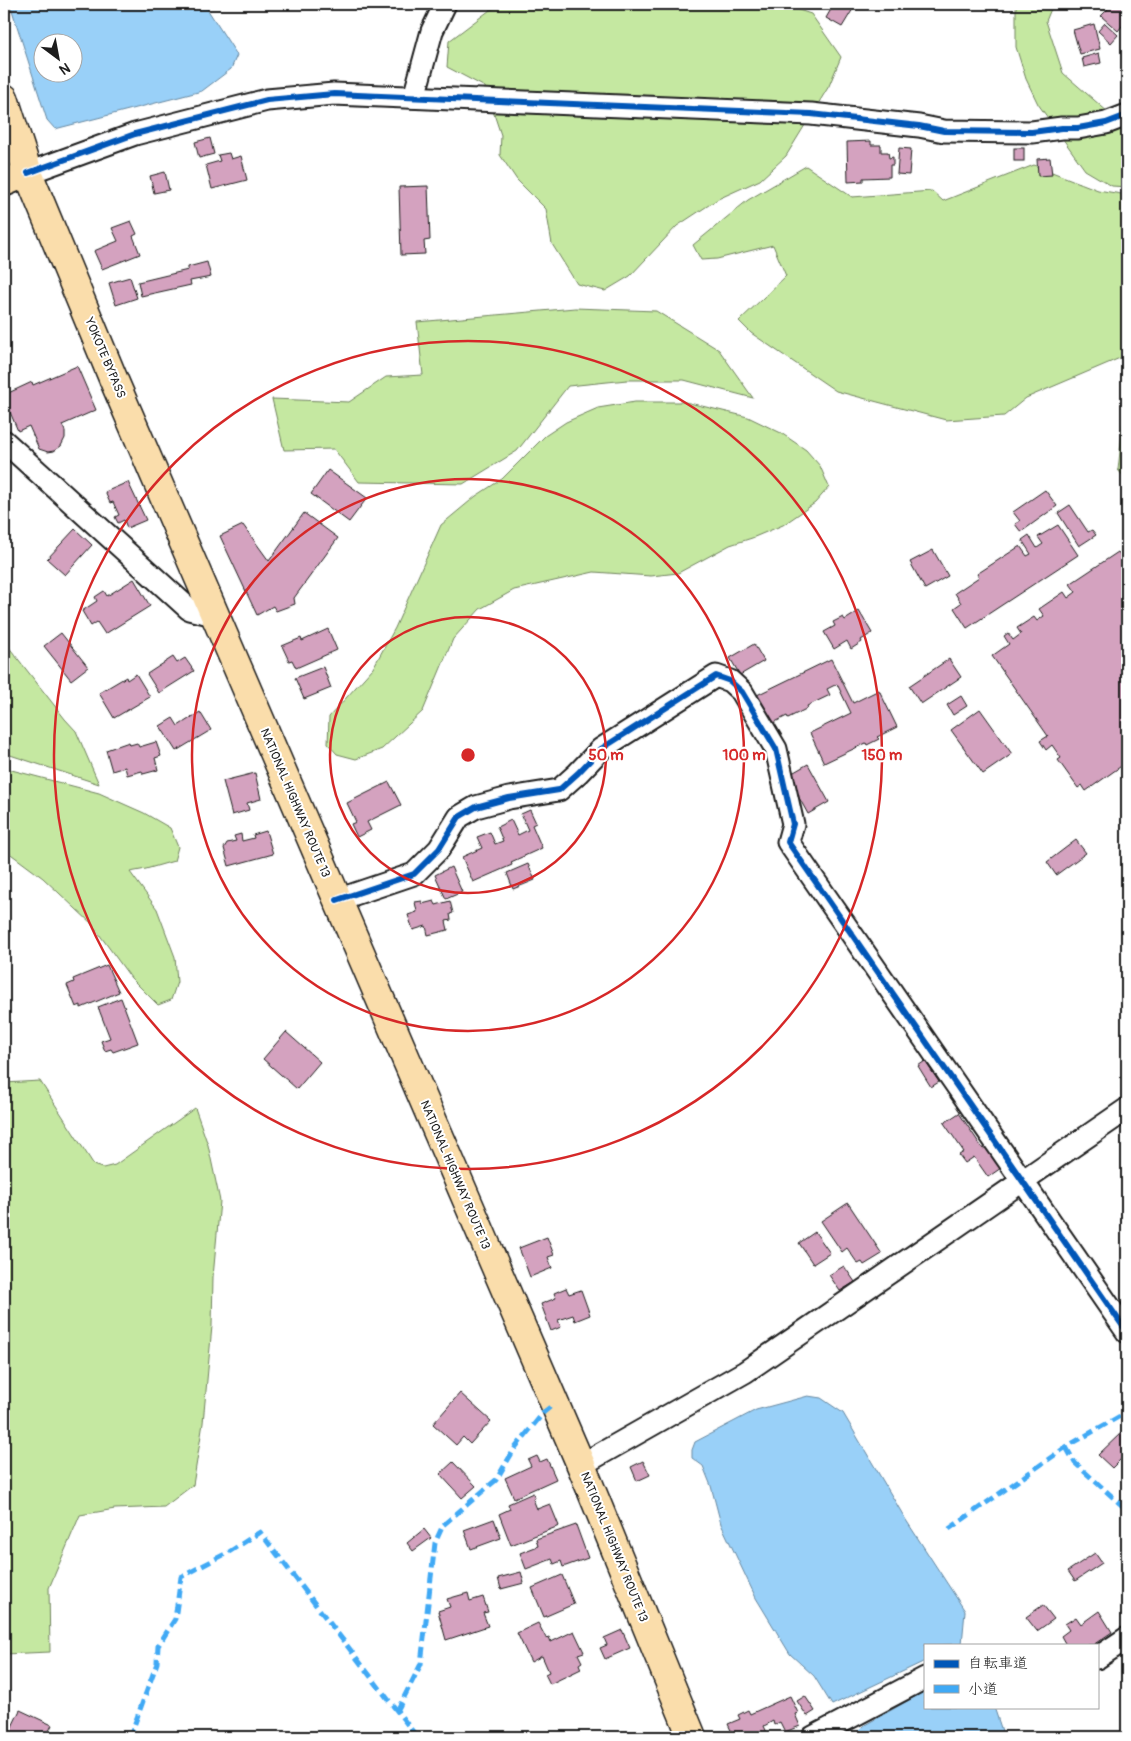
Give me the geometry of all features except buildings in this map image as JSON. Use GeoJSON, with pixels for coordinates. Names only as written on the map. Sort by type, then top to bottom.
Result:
{"type":"FeatureCollection","features":[{"type":"Feature","properties":{"kind":"highway","name":"YOKOTE BYPASS"},"geometry":{"type":"LineString","coordinates":[[4,98],[16,178],[214,614]]}},
{"type":"Feature","properties":{"kind":"highway","name":"NATIONAL HIGHWAY ROUTE 13"},"geometry":{"type":"LineString","coordinates":[[214,614],[581,1465],[690,1736]]}},
{"type":"Feature","properties":{"kind":"street"},"geometry":{"type":"LineString","coordinates":[[414,97],[432,31],[445,4]]}},
{"type":"Feature","properties":{"kind":"street"},"geometry":{"type":"LineString","coordinates":[[16,178],[135,134],[267,100],[334,94],[811,114],[953,131],[1032,132],[1078,128],[1106,123],[1127,115]]}},
{"type":"Feature","properties":{"kind":"street"},"geometry":{"type":"LineString","coordinates":[[4,441],[189,609],[214,614]]}},
{"type":"Feature","properties":{"kind":"street"},"geometry":{"type":"LineString","coordinates":[[337,900],[414,874],[439,849],[460,817],[476,807],[501,800],[559,790],[601,749],[716,676],[730,681],[742,692],[776,749],[792,824],[788,842],[1127,1332]]}},
{"type":"Feature","properties":{"kind":"street"},"geometry":{"type":"LineString","coordinates":[[581,1465],[745,1372],[1127,1110]]}},
{"type":"Feature","properties":{"kind":"street"},"geometry":{"type":"LineString","coordinates":[[1098,1657],[1127,1638]]}},
{"type":"Feature","properties":{"kind":"street"},"geometry":{"type":"LineString","coordinates":[[813,1737],[924,1679]]}},
{"type":"Feature","properties":{"kind":"green space"},"geometry":{"type":"Polygon","coordinates":[[[503,4],[780,4],[811,14],[841,57],[829,86],[786,156],[760,180],[718,199],[677,226],[630,276],[605,291],[577,284],[552,244],[546,209],[517,180],[500,155],[501,135],[485,87],[447,67],[449,41],[490,10],[503,4]]]}},
{"type":"Feature","properties":{"kind":"green space"},"geometry":{"type":"Polygon","coordinates":[[[1018,4],[1053,4],[1046,21],[1063,73],[1116,119],[1127,122],[1127,187],[1112,186],[1085,170],[1038,104],[1026,79],[1016,47],[1016,6],[1018,4]]]}},
{"type":"Feature","properties":{"kind":"green space"},"geometry":{"type":"Polygon","coordinates":[[[1034,165],[1098,190],[1127,195],[1127,355],[1026,398],[1004,416],[946,420],[836,391],[751,333],[739,321],[786,276],[773,245],[717,259],[701,260],[693,245],[748,200],[806,166],[852,197],[932,191],[943,201],[1034,165]]]}},
{"type":"Feature","properties":{"kind":"green space"},"geometry":{"type":"Polygon","coordinates":[[[575,308],[656,311],[719,350],[753,398],[684,380],[627,380],[568,386],[517,451],[463,484],[359,482],[334,449],[284,450],[272,399],[349,402],[386,377],[423,375],[417,322],[575,308]]]}},
{"type":"Feature","properties":{"kind":"green space"},"geometry":{"type":"Polygon","coordinates":[[[635,402],[685,402],[748,417],[781,433],[806,450],[820,466],[829,487],[815,503],[783,525],[730,545],[678,573],[651,576],[594,572],[514,590],[480,609],[453,639],[423,711],[382,749],[356,759],[337,754],[328,744],[329,717],[373,668],[395,628],[441,525],[476,496],[502,479],[545,436],[566,422],[598,408],[635,402]]]}},
{"type":"Feature","properties":{"kind":"green space"},"geometry":{"type":"Polygon","coordinates":[[[1127,413],[1127,480],[1118,470],[1123,424],[1127,413]]]}},
{"type":"Feature","properties":{"kind":"green space"},"geometry":{"type":"Polygon","coordinates":[[[4,641],[76,731],[99,784],[4,753],[4,641]]]}},
{"type":"Feature","properties":{"kind":"green space"},"geometry":{"type":"Polygon","coordinates":[[[4,768],[99,793],[144,813],[170,828],[178,847],[174,861],[130,872],[157,909],[175,957],[177,982],[171,1000],[158,1005],[131,978],[91,923],[43,878],[4,849],[4,768]]]}},
{"type":"Feature","properties":{"kind":"green space"},"geometry":{"type":"Polygon","coordinates":[[[40,1081],[94,1165],[103,1168],[115,1165],[195,1108],[208,1145],[220,1201],[213,1277],[212,1326],[203,1423],[193,1485],[164,1507],[115,1509],[80,1515],[49,1588],[50,1652],[4,1654],[4,1083],[40,1081]]]}},
{"type":"Feature","properties":{"kind":"water"},"geometry":{"type":"Polygon","coordinates":[[[10,4],[204,4],[237,55],[231,69],[202,91],[55,129],[47,120],[35,82],[82,82],[82,32],[32,32],[32,73],[10,4]]]}},
{"type":"Feature","properties":{"kind":"water"},"geometry":{"type":"Polygon","coordinates":[[[808,1396],[821,1398],[843,1413],[906,1520],[965,1611],[962,1644],[924,1644],[924,1661],[832,1705],[814,1676],[790,1654],[756,1598],[721,1524],[711,1486],[703,1466],[692,1458],[695,1442],[756,1410],[808,1396]]]}},
{"type":"Feature","properties":{"kind":"water"},"geometry":{"type":"Polygon","coordinates":[[[924,1692],[924,1708],[994,1708],[1004,1737],[852,1737],[863,1726],[924,1692]]]}},
{"type":"Feature","properties":{"kind":"marked path"},"geometry":{"type":"LineString","coordinates":[[397,1711],[421,1664],[435,1543],[443,1525],[496,1480],[515,1448],[544,1412],[554,1404]]}},
{"type":"Feature","properties":{"kind":"marked path"},"geometry":{"type":"LineString","coordinates":[[949,1529],[1066,1447],[1127,1412]]}},
{"type":"Feature","properties":{"kind":"marked path"},"geometry":{"type":"LineString","coordinates":[[1066,1447],[1075,1463],[1127,1510]]}},
{"type":"Feature","properties":{"kind":"marked path"},"geometry":{"type":"LineString","coordinates":[[128,1737],[131,1734],[157,1663],[158,1646],[175,1619],[181,1577],[229,1552],[260,1532],[417,1737]]}},
{"type":"Feature","properties":{"kind":"cycle path"},"geometry":{"type":"LineString","coordinates":[[28,173],[135,134],[267,100],[334,94],[811,114],[919,126],[944,131],[1032,132],[1078,128],[1106,123],[1127,115]]}},
{"type":"Feature","properties":{"kind":"cycle path"},"geometry":{"type":"LineString","coordinates":[[337,900],[414,874],[439,849],[459,817],[476,807],[509,798],[559,790],[601,749],[716,676],[730,681],[742,692],[776,749],[793,824],[788,842],[1127,1332]]}}]}
